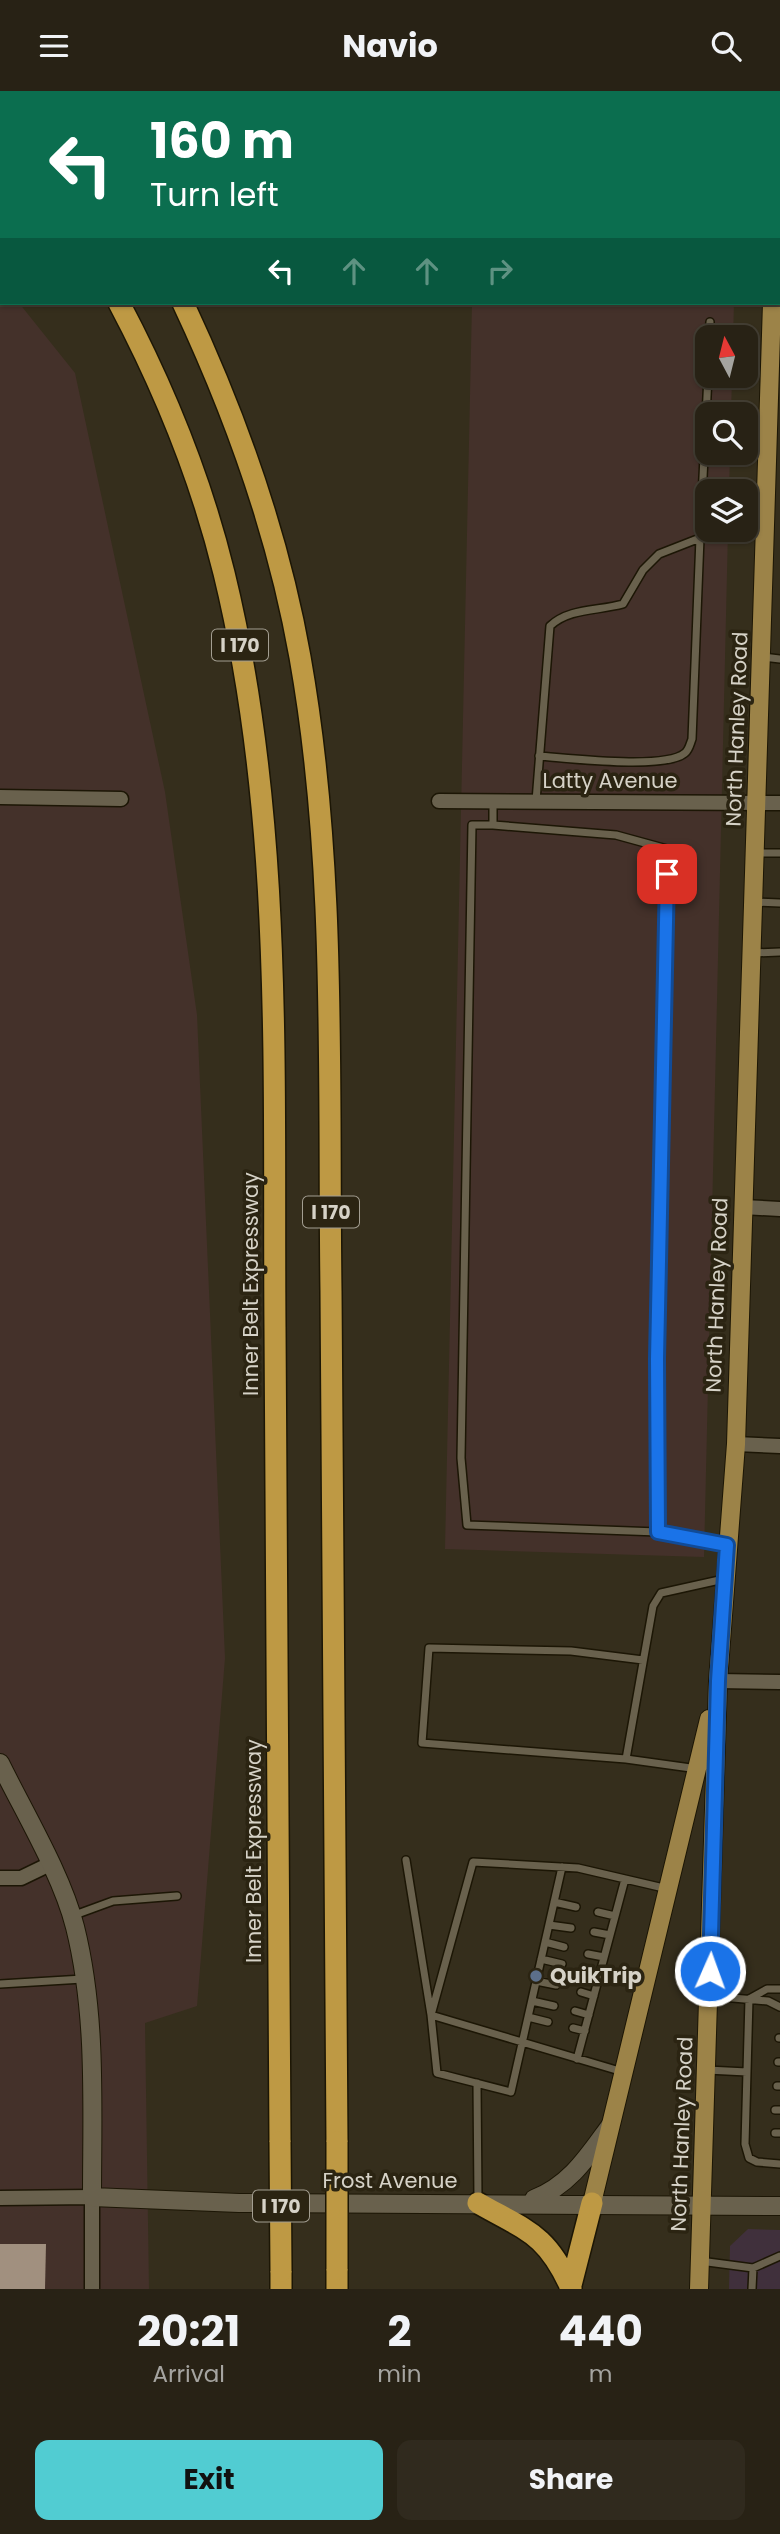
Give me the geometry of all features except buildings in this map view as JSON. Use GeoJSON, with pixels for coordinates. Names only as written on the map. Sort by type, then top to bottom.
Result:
{"type":"FeatureCollection","features":[{"type":"Feature","properties":{"kind":"highway","name":"Inner Belt Expressway"},"geometry":{"type":"LineString","coordinates":[[120,305],[163,392],[205,507],[237,630],[258,755],[267,881],[274,1070],[281,2280]]}},
{"type":"Feature","properties":{"kind":"highway","name":"I 170"},"geometry":{"type":"LineString","coordinates":[[184,305],[225,396],[276,551],[300,658],[315,776],[329,1034],[337,2279]]}},
{"type":"Feature","properties":{"kind":"highway"},"geometry":{"type":"LineString","coordinates":[[478,2203],[541,2239],[559,2262],[570,2288]]}},
{"type":"Feature","properties":{"kind":"highway"},"geometry":{"type":"LineString","coordinates":[[570,2288],[592,2203]]}},
{"type":"Feature","properties":{"kind":"main road","name":"North Hanley Road"},"geometry":{"type":"LineString","coordinates":[[699,2289],[718,1681],[736,1444],[762,657],[773,490],[772,305]]}},
{"type":"Feature","properties":{"kind":"main road"},"geometry":{"type":"LineString","coordinates":[[592,2203],[718,1681]]}},
{"type":"Feature","properties":{"kind":"street"},"geometry":{"type":"LineString","coordinates":[[0,797],[121,799]]}},
{"type":"Feature","properties":{"kind":"street","name":"Latty Avenue"},"geometry":{"type":"LineString","coordinates":[[439,801],[780,803]]}},
{"type":"Feature","properties":{"kind":"street"},"geometry":{"type":"LineString","coordinates":[[743,1207],[780,1209]]}},
{"type":"Feature","properties":{"kind":"street"},"geometry":{"type":"LineString","coordinates":[[736,1444],[780,1446]]}},
{"type":"Feature","properties":{"kind":"street"},"geometry":{"type":"LineString","coordinates":[[718,1681],[780,1682]]}},
{"type":"Feature","properties":{"kind":"street"},"geometry":{"type":"LineString","coordinates":[[0,1763],[50,1864],[71,1916],[86,1979],[92,2041],[92,2289]]}},
{"type":"Feature","properties":{"kind":"street"},"geometry":{"type":"LineString","coordinates":[[0,1878],[21,1878],[50,1864]]}},
{"type":"Feature","properties":{"kind":"street"},"geometry":{"type":"LineString","coordinates":[[524,2203],[552,2192],[577,2172],[613,2122]]}},
{"type":"Feature","properties":{"kind":"street","name":"Frost Avenue"},"geometry":{"type":"LineString","coordinates":[[0,2198],[92,2197],[239,2203],[592,2203],[780,2207]]}},
{"type":"Feature","properties":{"kind":"lane"},"geometry":{"type":"LineString","coordinates":[[703,479],[707,389]]}},
{"type":"Feature","properties":{"kind":"lane"},"geometry":{"type":"LineString","coordinates":[[536,801],[550,626],[570,612],[598,611],[623,604],[643,570],[659,554],[695,540]]}},
{"type":"Feature","properties":{"kind":"lane"},"geometry":{"type":"LineString","coordinates":[[539,756],[651,763],[677,758],[687,752],[692,739],[700,542]]}},
{"type":"Feature","properties":{"kind":"lane"},"geometry":{"type":"LineString","coordinates":[[762,657],[780,659]]}},
{"type":"Feature","properties":{"kind":"lane"},"geometry":{"type":"LineString","coordinates":[[493,801],[493,825]]}},
{"type":"Feature","properties":{"kind":"lane"},"geometry":{"type":"LineString","coordinates":[[658,1532],[657,1359],[667,849],[616,835],[472,825],[461,1458],[467,1525],[658,1532],[727,1545]]}},
{"type":"Feature","properties":{"kind":"lane"},"geometry":{"type":"LineString","coordinates":[[756,853],[780,853]]}},
{"type":"Feature","properties":{"kind":"lane"},"geometry":{"type":"LineString","coordinates":[[754,902],[780,903]]}},
{"type":"Feature","properties":{"kind":"lane"},"geometry":{"type":"LineString","coordinates":[[752,953],[780,952]]}},
{"type":"Feature","properties":{"kind":"lane"},"geometry":{"type":"LineString","coordinates":[[625,1759],[653,1606],[661,1594],[724,1579]]}},
{"type":"Feature","properties":{"kind":"lane"},"geometry":{"type":"LineString","coordinates":[[643,1660],[571,1651],[429,1648],[422,1743],[716,1769]]}},
{"type":"Feature","properties":{"kind":"lane"},"geometry":{"type":"LineString","coordinates":[[406,1860],[431,2015],[437,2073],[511,2092],[562,1867]]}},
{"type":"Feature","properties":{"kind":"lane"},"geometry":{"type":"LineString","coordinates":[[431,2015],[473,1862],[562,1867],[668,1889]]}},
{"type":"Feature","properties":{"kind":"lane"},"geometry":{"type":"LineString","coordinates":[[577,2059],[625,1879]]}},
{"type":"Feature","properties":{"kind":"lane"},"geometry":{"type":"LineString","coordinates":[[71,1916],[113,1901],[177,1896]]}},
{"type":"Feature","properties":{"kind":"lane"},"geometry":{"type":"LineString","coordinates":[[554,1902],[576,1907]]}},
{"type":"Feature","properties":{"kind":"lane"},"geometry":{"type":"LineString","coordinates":[[598,1912],[615,1916]]}},
{"type":"Feature","properties":{"kind":"lane"},"geometry":{"type":"LineString","coordinates":[[549,1925],[571,1928]]}},
{"type":"Feature","properties":{"kind":"lane"},"geometry":{"type":"LineString","coordinates":[[594,1932],[610,1935]]}},
{"type":"Feature","properties":{"kind":"lane"},"geometry":{"type":"LineString","coordinates":[[545,1942],[564,1947]]}},
{"type":"Feature","properties":{"kind":"lane"},"geometry":{"type":"LineString","coordinates":[[588,1954],[604,1957]]}},
{"type":"Feature","properties":{"kind":"lane"},"geometry":{"type":"LineString","coordinates":[[541,1959],[562,1964]]}},
{"type":"Feature","properties":{"kind":"lane"},"geometry":{"type":"LineString","coordinates":[[583,1970],[600,1974]]}},
{"type":"Feature","properties":{"kind":"lane"},"geometry":{"type":"LineString","coordinates":[[0,1984],[86,1979]]}},
{"type":"Feature","properties":{"kind":"lane"},"geometry":{"type":"LineString","coordinates":[[536,1981],[556,1985]]}},
{"type":"Feature","properties":{"kind":"lane"},"geometry":{"type":"LineString","coordinates":[[749,1999],[767,1989],[780,1989]]}},
{"type":"Feature","properties":{"kind":"lane"},"geometry":{"type":"LineString","coordinates":[[580,1992],[594,1996]]}},
{"type":"Feature","properties":{"kind":"lane"},"geometry":{"type":"LineString","coordinates":[[709,1996],[768,2001],[780,2007]]}},
{"type":"Feature","properties":{"kind":"lane"},"geometry":{"type":"LineString","coordinates":[[749,1999],[751,2036],[747,2072],[749,2085],[745,2153],[757,2162],[780,2164]]}},
{"type":"Feature","properties":{"kind":"lane"},"geometry":{"type":"LineString","coordinates":[[532,2001],[554,2006]]}},
{"type":"Feature","properties":{"kind":"lane"},"geometry":{"type":"LineString","coordinates":[[575,2011],[589,2015]]}},
{"type":"Feature","properties":{"kind":"lane"},"geometry":{"type":"LineString","coordinates":[[431,2015],[625,2073]]}},
{"type":"Feature","properties":{"kind":"lane"},"geometry":{"type":"LineString","coordinates":[[528,2017],[548,2022]]}},
{"type":"Feature","properties":{"kind":"lane"},"geometry":{"type":"LineString","coordinates":[[573,2028],[585,2031]]}},
{"type":"Feature","properties":{"kind":"lane"},"geometry":{"type":"LineString","coordinates":[[707,2070],[747,2072]]}},
{"type":"Feature","properties":{"kind":"lane"},"geometry":{"type":"LineString","coordinates":[[477,2083],[478,2203]]}},
{"type":"Feature","properties":{"kind":"lane"},"geometry":{"type":"LineString","coordinates":[[700,2261],[753,2268],[780,2256]]}},
{"type":"Feature","properties":{"kind":"lane"},"geometry":{"type":"LineString","coordinates":[[752,2289],[753,2268]]}},
{"type":"Feature","properties":{"kind":"shaded area"},"geometry":{"type":"Polygon","coordinates":[[[0,305],[21,305],[75,373],[165,792],[197,1015],[225,1658],[197,2006],[145,2023],[149,2289],[0,2289],[0,305]]]}},
{"type":"Feature","properties":{"kind":"shaded area"},"geometry":{"type":"Polygon","coordinates":[[[472,305],[734,305],[733,325],[695,325],[695,389],[732,389],[731,402],[695,402],[695,465],[730,465],[729,479],[695,479],[695,542],[728,542],[704,1557],[445,1549],[472,305]]]}},
{"type":"Feature","properties":{"kind":"shaded area"},"geometry":{"type":"Polygon","coordinates":[[[748,2229],[780,2230],[780,2289],[729,2289],[730,2246],[748,2229]]]}},
{"type":"Feature","properties":{"kind":"place","name":"QuikTrip"},"geometry":{"type":"Point","coordinates":[536,1976]}},
{"type":"Feature","properties":{"kind":"route"},"geometry":{"type":"LineString","coordinates":[[667,874],[657,1359],[658,1532],[727,1545],[718,1681],[710,1971]]}}]}
